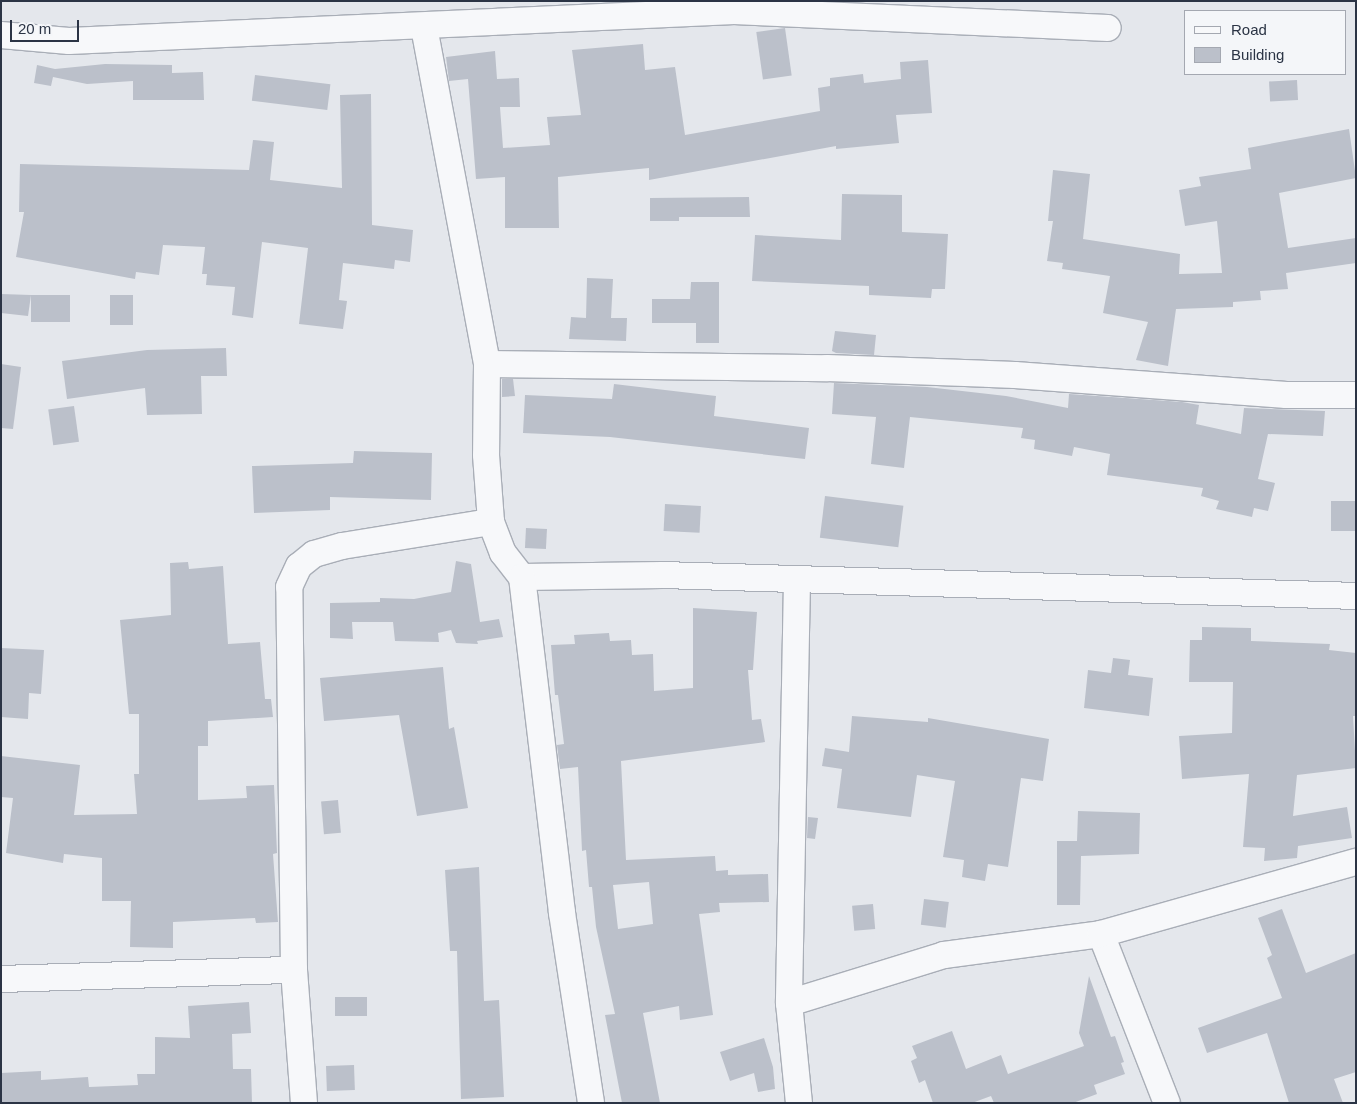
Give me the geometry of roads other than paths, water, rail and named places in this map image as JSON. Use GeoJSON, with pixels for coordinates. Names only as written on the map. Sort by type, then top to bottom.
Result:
{"type":"FeatureCollection","features":[{"type":"Feature","properties":{"kind":"street"},"geometry":{"type":"LineString","coordinates":[[1,35],[69,42],[424,27],[734,11],[1108,28]]}},
{"type":"Feature","properties":{"kind":"street"},"geometry":{"type":"LineString","coordinates":[[424,27],[487,364],[486,455],[491,522],[503,553],[522,577],[562,913],[592,1103]]}},
{"type":"Feature","properties":{"kind":"street"},"geometry":{"type":"LineString","coordinates":[[487,364],[837,368],[1015,374],[1286,395],[1356,395]]}},
{"type":"Feature","properties":{"kind":"street"},"geometry":{"type":"LineString","coordinates":[[304,1103],[294,970],[289,587],[299,566],[314,554],[342,546],[491,522]]}},
{"type":"Feature","properties":{"kind":"street"},"geometry":{"type":"LineString","coordinates":[[522,577],[662,576],[1356,596]]}},
{"type":"Feature","properties":{"kind":"street"},"geometry":{"type":"LineString","coordinates":[[797,581],[790,1003],[799,1103]]}},
{"type":"Feature","properties":{"kind":"street"},"geometry":{"type":"LineString","coordinates":[[790,1003],[944,955],[1101,934],[1356,862]]}},
{"type":"Feature","properties":{"kind":"street"},"geometry":{"type":"LineString","coordinates":[[1101,934],[1166,1103]]}},
{"type":"Feature","properties":{"kind":"street"},"geometry":{"type":"LineString","coordinates":[[1,979],[294,970]]}}]}
